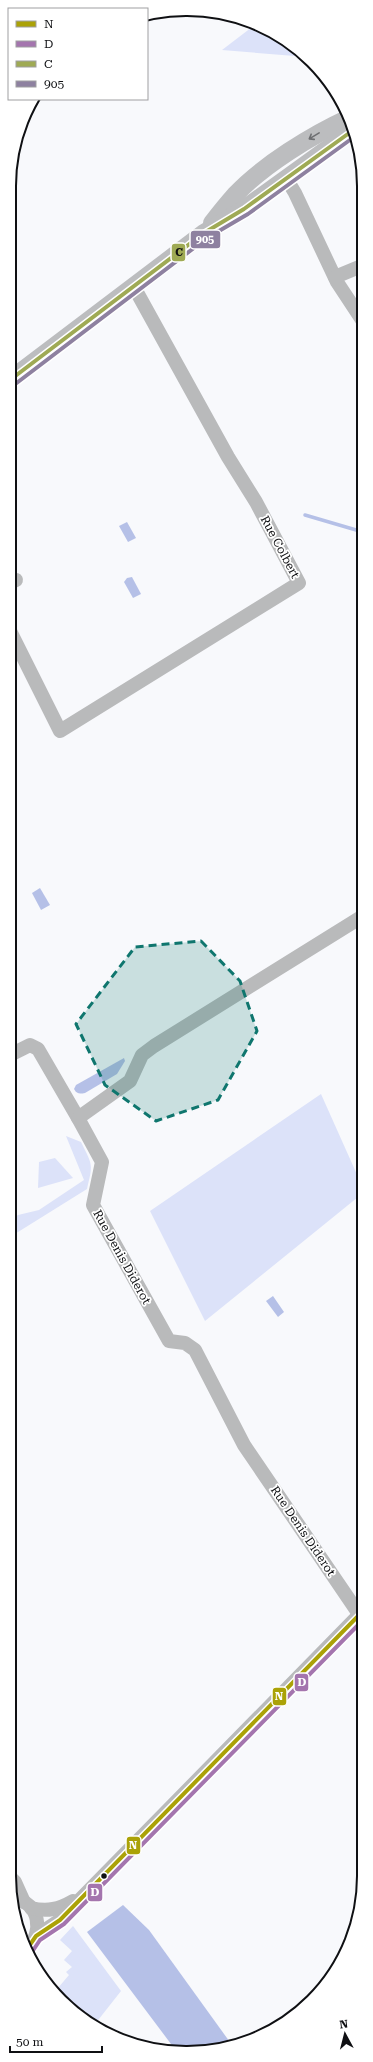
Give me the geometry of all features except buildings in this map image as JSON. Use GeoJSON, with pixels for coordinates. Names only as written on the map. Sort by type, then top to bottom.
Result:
{"type":"FeatureCollection","features":[{"type":"Feature","properties":{"kind":"main road"},"geometry":{"type":"LineString","coordinates":[[204,233],[234,195],[249,181],[291,150],[344,120]]}},
{"type":"Feature","properties":{"kind":"main road"},"geometry":{"type":"LineString","coordinates":[[16,376],[204,233],[244,209],[348,134]]}},
{"type":"Feature","properties":{"kind":"street"},"geometry":{"type":"LineString","coordinates":[[286,178],[295,193],[335,277],[357,312]]}},
{"type":"Feature","properties":{"kind":"street"},"geometry":{"type":"LineString","coordinates":[[335,277],[357,268]]}},
{"type":"Feature","properties":{"kind":"street","name":"Rue Colbert"},"geometry":{"type":"LineString","coordinates":[[16,643],[60,732],[299,583],[256,502],[228,457],[134,287]]}},
{"type":"Feature","properties":{"kind":"street"},"geometry":{"type":"LineString","coordinates":[[16,1052],[30,1045],[38,1049],[78,1118],[130,1081],[142,1055],[259,982],[302,952],[357,920]]}},
{"type":"Feature","properties":{"kind":"street","name":"Rue Denis Diderot"},"geometry":{"type":"LineString","coordinates":[[78,1118],[102,1162],[93,1205],[169,1341],[185,1343],[195,1350],[244,1445],[357,1607]]}},
{"type":"Feature","properties":{"kind":"street"},"geometry":{"type":"LineString","coordinates":[[30,1943],[36,1936],[60,1920],[357,1617]]}},
{"type":"Feature","properties":{"kind":"street"},"geometry":{"type":"LineString","coordinates":[[16,1885],[23,1903],[38,1922],[36,1936]]}},
{"type":"Feature","properties":{"kind":"street"},"geometry":{"type":"LineString","coordinates":[[23,1903],[42,1911],[59,1909],[84,1895]]}},
{"type":"Feature","properties":{"kind":"highlighted area"},"geometry":{"type":"Polygon","coordinates":[[[201,941],[240,981],[257,1031],[218,1100],[156,1121],[105,1085],[76,1024],[135,947],[201,941]]]}},
{"type":"Feature","properties":{"kind":"shaded area"},"geometry":{"type":"Polygon","coordinates":[[[250,28],[272,39],[297,56],[222,50],[250,28]]]}},
{"type":"Feature","properties":{"kind":"shaded area"},"geometry":{"type":"Polygon","coordinates":[[[321,1094],[357,1175],[357,1198],[205,1321],[150,1211],[321,1094]]]}},
{"type":"Feature","properties":{"kind":"shaded area"},"geometry":{"type":"Polygon","coordinates":[[[66,1136],[81,1142],[90,1161],[91,1169],[87,1189],[16,1233],[16,1216],[39,1210],[84,1180],[66,1136]]]}},
{"type":"Feature","properties":{"kind":"shaded area"},"geometry":{"type":"Polygon","coordinates":[[[55,1158],[73,1178],[38,1188],[39,1162],[55,1158]]]}},
{"type":"Feature","properties":{"kind":"shaded area"},"geometry":{"type":"Polygon","coordinates":[[[73,1926],[121,1991],[98,2021],[74,2004],[58,1988],[69,1975],[66,1972],[72,1967],[64,1960],[72,1951],[60,1940],[73,1926]]]}},
{"type":"Feature","properties":{"kind":"water"},"geometry":{"type":"Polygon","coordinates":[[[127,522],[136,538],[128,542],[119,526],[127,522]]]}},
{"type":"Feature","properties":{"kind":"water"},"geometry":{"type":"Polygon","coordinates":[[[132,577],[141,594],[133,598],[124,582],[127,578],[132,577]]]}},
{"type":"Feature","properties":{"kind":"water"},"geometry":{"type":"Polygon","coordinates":[[[40,888],[50,905],[41,910],[32,893],[40,888]]]}},
{"type":"Feature","properties":{"kind":"water"},"geometry":{"type":"Polygon","coordinates":[[[124,1058],[125,1061],[117,1074],[85,1093],[78,1093],[74,1089],[76,1085],[124,1058]]]}},
{"type":"Feature","properties":{"kind":"water"},"geometry":{"type":"Polygon","coordinates":[[[273,1296],[284,1312],[278,1317],[266,1301],[273,1296]]]}},
{"type":"Feature","properties":{"kind":"water"},"geometry":{"type":"Polygon","coordinates":[[[123,1905],[149,1930],[229,2041],[209,2045],[172,2046],[87,1932],[123,1905]]]}},
{"type":"Feature","properties":{"kind":"waterway"},"geometry":{"type":"LineString","coordinates":[[305,515],[357,530]]}},
{"type":"Feature","properties":{"kind":"transit line","name":"C"},"geometry":{"type":"LineString","coordinates":[[16,375],[204,233],[244,209],[348,134]]}},
{"type":"Feature","properties":{"kind":"transit line","name":"905"},"geometry":{"type":"LineString","coordinates":[[16,383],[207,238],[248,214],[350,140]]}},
{"type":"Feature","properties":{"kind":"transit line","name":"N"},"geometry":{"type":"LineString","coordinates":[[30,1944],[36,1936],[60,1920],[357,1617]]}},
{"type":"Feature","properties":{"kind":"transit line","name":"D"},"geometry":{"type":"LineString","coordinates":[[33,1950],[40,1940],[64,1924],[357,1626]]}}]}
